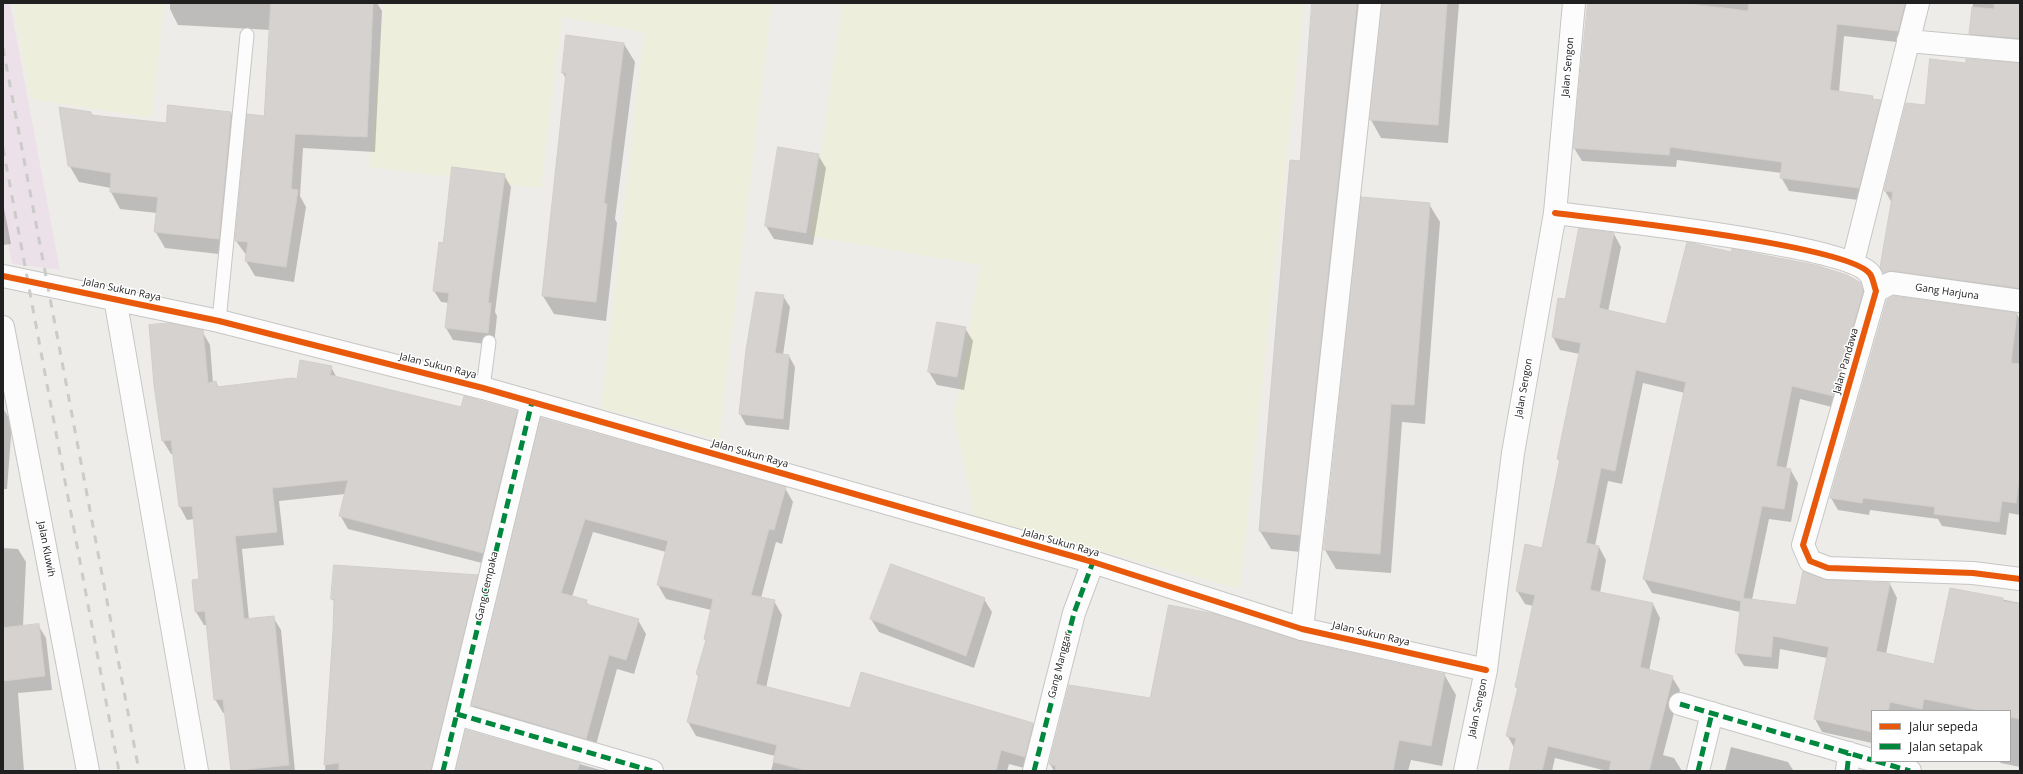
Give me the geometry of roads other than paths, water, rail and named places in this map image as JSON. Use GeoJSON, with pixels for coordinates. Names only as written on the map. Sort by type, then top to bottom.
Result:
{"type":"FeatureCollection","features":[{"type":"Feature","properties":{"kind":"street"},"geometry":{"type":"LineString","coordinates":[[1302,629],[1370,3]]}},
{"type":"Feature","properties":{"kind":"street","name":"Jalan Sengon"},"geometry":{"type":"LineString","coordinates":[[1465,771],[1486,670],[1513,453],[1555,213],[1574,3]]}},
{"type":"Feature","properties":{"kind":"street"},"geometry":{"type":"LineString","coordinates":[[1853,262],[1918,3]]}},
{"type":"Feature","properties":{"kind":"street"},"geometry":{"type":"LineString","coordinates":[[1908,41],[2020,52]]}},
{"type":"Feature","properties":{"kind":"street"},"geometry":{"type":"LineString","coordinates":[[1555,213],[1671,227],[1819,252],[1853,262],[1870,273],[1876,291]]}},
{"type":"Feature","properties":{"kind":"street","name":"Jalan Sukun Raya"},"geometry":{"type":"LineString","coordinates":[[3,276],[115,298],[219,321],[483,388],[1093,562],[1302,629],[1486,670]]}},
{"type":"Feature","properties":{"kind":"street","name":"Gang Harjuna"},"geometry":{"type":"LineString","coordinates":[[1876,291],[1891,284],[2020,301]]}},
{"type":"Feature","properties":{"kind":"street","name":"Jalan Pandawa"},"geometry":{"type":"LineString","coordinates":[[1876,291],[1803,545],[1810,561],[1828,568],[1973,572],[2020,579]]}},
{"type":"Feature","properties":{"kind":"street"},"geometry":{"type":"LineString","coordinates":[[115,298],[196,771]]}},
{"type":"Feature","properties":{"kind":"street","name":"Jalan Kluwih"},"geometry":{"type":"LineString","coordinates":[[3,327],[88,771]]}},
{"type":"Feature","properties":{"kind":"street","name":"Gang Cempaka"},"geometry":{"type":"LineString","coordinates":[[443,771],[532,402]]}},
{"type":"Feature","properties":{"kind":"street","name":"Gang Manggar"},"geometry":{"type":"LineString","coordinates":[[1034,771],[1074,613],[1093,562]]}},
{"type":"Feature","properties":{"kind":"street"},"geometry":{"type":"LineString","coordinates":[[1680,704],[1712,713],[1848,762],[1871,760]]}},
{"type":"Feature","properties":{"kind":"street"},"geometry":{"type":"LineString","coordinates":[[1698,771],[1712,713]]}},
{"type":"Feature","properties":{"kind":"street"},"geometry":{"type":"LineString","coordinates":[[457,714],[652,771]]}},
{"type":"Feature","properties":{"kind":"street"},"geometry":{"type":"LineString","coordinates":[[1879,762],[1910,771]]}},
{"type":"Feature","properties":{"kind":"lane"},"geometry":{"type":"LineString","coordinates":[[219,321],[247,35]]}},
{"type":"Feature","properties":{"kind":"lane"},"geometry":{"type":"LineString","coordinates":[[483,388],[489,342]]}},
{"type":"Feature","properties":{"kind":"railway"},"geometry":{"type":"LineString","coordinates":[[3,48],[139,771]]}},
{"type":"Feature","properties":{"kind":"railway"},"geometry":{"type":"LineString","coordinates":[[3,148],[119,771]]}}]}
